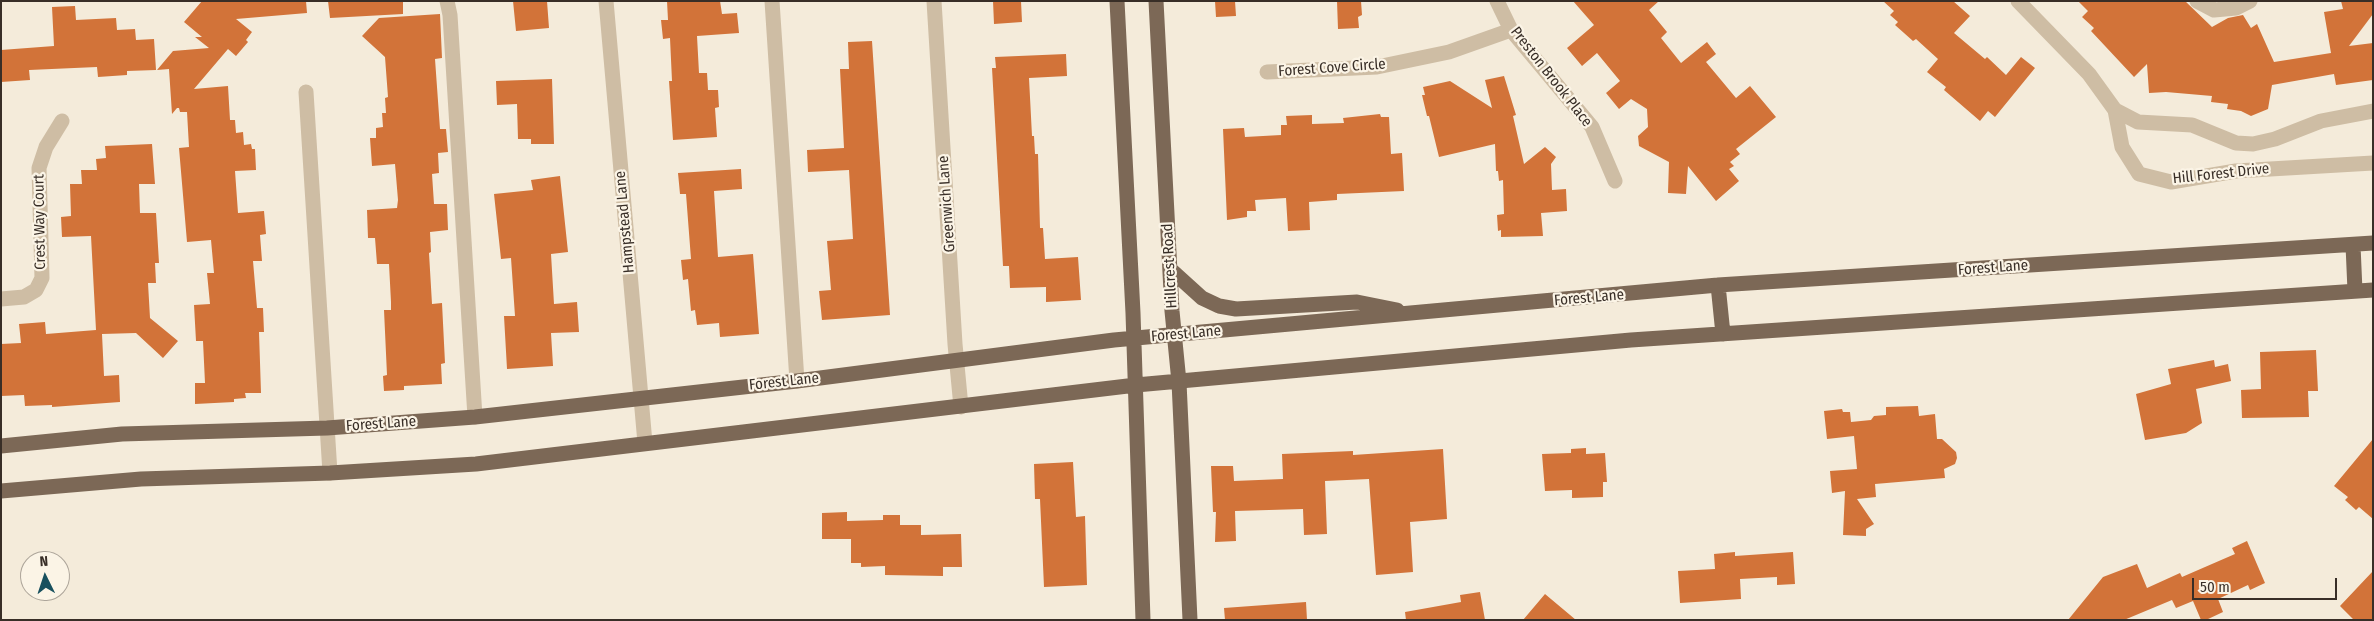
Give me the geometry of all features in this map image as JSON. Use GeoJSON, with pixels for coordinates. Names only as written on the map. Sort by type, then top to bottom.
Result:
{"type":"FeatureCollection","features":[{"type":"Feature","properties":{"kind":"main road"},"geometry":{"type":"LineString","coordinates":[[1117,1],[1136,385],[1143,620]]}},
{"type":"Feature","properties":{"kind":"main road","name":"Hillcrest Road"},"geometry":{"type":"LineString","coordinates":[[1156,1],[1170,269],[1179,382],[1190,620]]}},
{"type":"Feature","properties":{"kind":"main road","name":"Forest Lane"},"geometry":{"type":"LineString","coordinates":[[1,446],[122,434],[326,428],[475,417],[796,381],[1134,338],[1416,314],[1718,285],[2373,243]]}},
{"type":"Feature","properties":{"kind":"main road"},"geometry":{"type":"LineString","coordinates":[[2353,245],[2355,291]]}},
{"type":"Feature","properties":{"kind":"main road"},"geometry":{"type":"LineString","coordinates":[[1170,269],[1202,298],[1219,306],[1236,309],[1356,302],[1416,314]]}},
{"type":"Feature","properties":{"kind":"main road"},"geometry":{"type":"LineString","coordinates":[[1718,285],[1723,334]]}},
{"type":"Feature","properties":{"kind":"main road"},"geometry":{"type":"LineString","coordinates":[[1,491],[141,479],[330,473],[476,464],[1136,385],[1723,334],[2373,290]]}},
{"type":"Feature","properties":{"kind":"street"},"geometry":{"type":"LineString","coordinates":[[447,1],[450,15],[475,417]]}},
{"type":"Feature","properties":{"kind":"street","name":"Hampstead Lane"},"geometry":{"type":"LineString","coordinates":[[606,1],[645,443]]}},
{"type":"Feature","properties":{"kind":"street"},"geometry":{"type":"LineString","coordinates":[[772,1],[796,381]]}},
{"type":"Feature","properties":{"kind":"street","name":"Greenwich Lane"},"geometry":{"type":"LineString","coordinates":[[934,1],[961,407]]}},
{"type":"Feature","properties":{"kind":"street","name":"Preston Brook Place"},"geometry":{"type":"LineString","coordinates":[[1497,1],[1512,30],[1592,127],[1614,181]]}},
{"type":"Feature","properties":{"kind":"street","name":"Hill Forest Drive"},"geometry":{"type":"LineString","coordinates":[[2018,1],[2089,74],[2115,110],[2122,147],[2139,174],[2171,182],[2236,170],[2373,163]]}},
{"type":"Feature","properties":{"kind":"street"},"geometry":{"type":"LineString","coordinates":[[2197,1],[2214,10],[2236,8],[2250,1]]}},
{"type":"Feature","properties":{"kind":"street","name":"Forest Cove Circle"},"geometry":{"type":"LineString","coordinates":[[1267,72],[1377,67],[1449,52],[1512,30]]}},
{"type":"Feature","properties":{"kind":"street"},"geometry":{"type":"LineString","coordinates":[[306,92],[330,473]]}},
{"type":"Feature","properties":{"kind":"street","name":"Hill Forest Drive"},"geometry":{"type":"LineString","coordinates":[[2115,110],[2138,122],[2192,125],[2236,143],[2253,144],[2275,139],[2320,121],[2373,111]]}},
{"type":"Feature","properties":{"kind":"street","name":"Crest Way Court"},"geometry":{"type":"LineString","coordinates":[[1,299],[24,297],[36,290],[42,278],[39,168],[46,147],[62,120]]}},
{"type":"Feature","properties":{"kind":"building"},"geometry":{"type":"Polygon","coordinates":[[[202,1],[306,1],[307,13],[236,19],[252,32],[246,40],[248,42],[236,56],[228,49],[194,89],[228,86],[230,120],[235,120],[236,133],[243,132],[244,145],[251,144],[252,149],[255,149],[256,170],[235,171],[238,213],[264,211],[266,234],[260,235],[262,261],[253,261],[257,308],[263,308],[264,332],[259,332],[261,393],[245,393],[246,398],[234,399],[234,402],[195,404],[195,383],[205,383],[203,341],[196,341],[194,305],[210,304],[207,273],[214,273],[211,240],[187,242],[179,148],[189,147],[187,112],[180,112],[179,108],[177,108],[172,114],[169,69],[157,70],[173,51],[209,48],[195,37],[202,37],[184,22],[202,1]]]}},
{"type":"Feature","properties":{"kind":"building"},"geometry":{"type":"Polygon","coordinates":[[[328,1],[403,1],[403,14],[330,18],[328,1]]]}},
{"type":"Feature","properties":{"kind":"building"},"geometry":{"type":"Polygon","coordinates":[[[513,1],[547,1],[549,28],[516,31],[513,1]]]}},
{"type":"Feature","properties":{"kind":"building"},"geometry":{"type":"Polygon","coordinates":[[[667,1],[720,1],[722,14],[737,13],[739,33],[697,36],[699,73],[707,73],[708,90],[718,90],[719,107],[715,108],[717,137],[673,140],[669,81],[672,81],[670,38],[663,39],[661,20],[668,20],[667,1]]]}},
{"type":"Feature","properties":{"kind":"building"},"geometry":{"type":"Polygon","coordinates":[[[993,1],[1021,1],[1022,22],[994,24],[993,1]]]}},
{"type":"Feature","properties":{"kind":"building"},"geometry":{"type":"Polygon","coordinates":[[[1215,1],[1235,1],[1236,16],[1216,17],[1215,1]]]}},
{"type":"Feature","properties":{"kind":"building"},"geometry":{"type":"Polygon","coordinates":[[[1337,1],[1361,1],[1362,15],[1358,17],[1359,28],[1338,29],[1337,1]]]}},
{"type":"Feature","properties":{"kind":"building"},"geometry":{"type":"Polygon","coordinates":[[[1573,1],[1659,1],[1649,10],[1667,32],[1661,38],[1681,63],[1707,42],[1716,54],[1706,62],[1736,98],[1750,86],[1776,117],[1736,149],[1740,154],[1730,162],[1734,166],[1729,169],[1739,181],[1716,201],[1688,166],[1686,194],[1668,193],[1669,162],[1639,146],[1638,136],[1648,127],[1647,109],[1631,99],[1619,109],[1606,93],[1620,81],[1597,53],[1582,66],[1567,48],[1594,25],[1573,1]]]}},
{"type":"Feature","properties":{"kind":"building"},"geometry":{"type":"Polygon","coordinates":[[[1883,1],[1953,1],[1970,16],[1954,33],[1985,59],[1987,57],[2006,75],[2021,57],[2035,68],[1995,117],[1988,111],[1980,121],[1944,90],[1946,87],[1927,72],[1938,59],[1916,39],[1913,41],[1895,25],[1898,22],[1890,15],[1894,11],[1883,1]]]}},
{"type":"Feature","properties":{"kind":"building"},"geometry":{"type":"Polygon","coordinates":[[[2078,1],[2185,1],[2212,27],[2228,18],[2243,15],[2251,28],[2257,24],[2274,62],[2331,53],[2324,12],[2343,9],[2341,1],[2373,1],[2373,14],[2349,46],[2373,43],[2373,80],[2336,85],[2334,74],[2272,85],[2268,109],[2251,116],[2241,111],[2227,109],[2228,104],[2211,102],[2212,96],[2166,92],[2149,93],[2147,64],[2134,77],[2091,31],[2094,28],[2082,17],[2088,11],[2078,1]]]}},
{"type":"Feature","properties":{"kind":"building"},"geometry":{"type":"Polygon","coordinates":[[[75,6],[76,20],[116,18],[117,30],[135,29],[136,40],[154,39],[156,70],[127,71],[127,75],[98,77],[97,67],[29,70],[30,80],[1,82],[1,50],[54,46],[52,7],[75,6]]]}},
{"type":"Feature","properties":{"kind":"building"},"geometry":{"type":"Polygon","coordinates":[[[440,14],[442,58],[435,59],[440,129],[446,129],[448,152],[438,153],[439,173],[432,174],[434,204],[447,204],[448,230],[430,232],[431,252],[429,253],[432,304],[442,303],[445,363],[441,364],[442,384],[404,386],[404,390],[384,391],[383,376],[387,375],[384,310],[391,310],[389,264],[377,264],[375,238],[368,238],[367,210],[397,208],[398,200],[395,164],[372,166],[370,138],[376,138],[376,128],[383,127],[382,113],[386,113],[385,98],[388,97],[385,57],[362,36],[379,18],[440,14]]]}},
{"type":"Feature","properties":{"kind":"building"},"geometry":{"type":"Polygon","coordinates":[[[872,41],[890,315],[822,320],[819,291],[831,290],[827,241],[853,239],[849,170],[808,172],[807,150],[844,148],[840,69],[849,69],[848,42],[872,41]]]}},
{"type":"Feature","properties":{"kind":"building"},"geometry":{"type":"Polygon","coordinates":[[[1066,54],[1067,76],[1029,78],[1032,136],[1034,136],[1035,154],[1038,154],[1040,228],[1043,228],[1045,259],[1078,257],[1081,300],[1046,302],[1046,287],[1010,288],[1009,266],[1003,266],[992,68],[996,68],[995,57],[1066,54]]]}},
{"type":"Feature","properties":{"kind":"building"},"geometry":{"type":"Polygon","coordinates":[[[1504,76],[1516,115],[1513,116],[1524,164],[1545,147],[1556,157],[1551,164],[1552,190],[1566,189],[1567,211],[1541,213],[1543,236],[1501,237],[1501,230],[1498,231],[1497,215],[1504,214],[1503,180],[1499,181],[1498,171],[1496,171],[1495,144],[1439,157],[1429,116],[1427,116],[1422,95],[1425,95],[1423,87],[1450,81],[1492,108],[1485,80],[1504,76]]]}},
{"type":"Feature","properties":{"kind":"building"},"geometry":{"type":"Polygon","coordinates":[[[552,79],[554,144],[531,144],[531,139],[518,139],[517,104],[497,105],[496,81],[552,79]]]}},
{"type":"Feature","properties":{"kind":"building"},"geometry":{"type":"Polygon","coordinates":[[[1380,114],[1381,117],[1389,117],[1391,154],[1402,153],[1404,191],[1337,194],[1337,200],[1309,202],[1310,230],[1288,231],[1286,198],[1255,200],[1256,211],[1247,211],[1247,217],[1227,220],[1223,129],[1244,128],[1245,137],[1281,135],[1281,125],[1287,125],[1286,116],[1312,115],[1312,124],[1344,123],[1343,118],[1380,114]]]}},
{"type":"Feature","properties":{"kind":"building"},"geometry":{"type":"Polygon","coordinates":[[[152,144],[155,184],[139,184],[140,213],[156,213],[159,263],[155,263],[156,283],[148,283],[150,318],[178,341],[163,358],[136,333],[102,334],[104,376],[119,375],[120,402],[52,407],[52,405],[25,406],[24,395],[1,396],[1,344],[21,343],[19,324],[45,322],[46,334],[96,330],[91,236],[62,237],[61,217],[71,216],[70,184],[82,184],[81,170],[97,170],[96,159],[106,158],[105,146],[152,144]]]}},
{"type":"Feature","properties":{"kind":"building"},"geometry":{"type":"Polygon","coordinates":[[[741,169],[742,189],[714,191],[718,257],[753,254],[759,334],[720,337],[719,323],[697,325],[695,310],[691,311],[688,279],[683,280],[681,260],[691,259],[686,194],[680,194],[678,173],[741,169]]]}},
{"type":"Feature","properties":{"kind":"building"},"geometry":{"type":"Polygon","coordinates":[[[560,176],[568,252],[551,254],[554,304],[577,302],[579,332],[551,333],[553,366],[507,369],[504,316],[515,316],[511,258],[501,259],[494,194],[533,190],[531,180],[560,176]]]}},
{"type":"Feature","properties":{"kind":"building"},"geometry":{"type":"Polygon","coordinates":[[[2316,350],[2318,391],[2308,391],[2309,417],[2242,418],[2241,390],[2261,389],[2260,352],[2316,350]]]}},
{"type":"Feature","properties":{"kind":"building"},"geometry":{"type":"Polygon","coordinates":[[[2214,360],[2215,367],[2228,364],[2231,381],[2196,389],[2202,423],[2186,433],[2145,440],[2136,394],[2171,384],[2168,369],[2214,360]]]}},
{"type":"Feature","properties":{"kind":"building"},"geometry":{"type":"Polygon","coordinates":[[[1918,406],[1919,416],[1935,414],[1937,439],[1942,439],[1956,452],[1955,464],[1944,469],[1945,478],[1875,484],[1876,497],[1857,499],[1874,524],[1866,529],[1866,536],[1843,535],[1845,491],[1832,493],[1830,471],[1857,469],[1854,436],[1827,439],[1824,411],[1842,409],[1843,412],[1850,412],[1851,422],[1871,420],[1874,416],[1886,415],[1886,407],[1918,406]]]}},
{"type":"Feature","properties":{"kind":"building"},"geometry":{"type":"Polygon","coordinates":[[[2373,439],[2373,519],[2359,507],[2356,510],[2345,500],[2348,497],[2334,486],[2373,439]]]}},
{"type":"Feature","properties":{"kind":"building"},"geometry":{"type":"Polygon","coordinates":[[[1586,448],[1586,454],[1605,453],[1607,482],[1603,482],[1603,497],[1572,498],[1572,490],[1545,491],[1542,454],[1571,453],[1571,449],[1586,448]]]}},
{"type":"Feature","properties":{"kind":"building"},"geometry":{"type":"Polygon","coordinates":[[[1443,449],[1447,519],[1410,522],[1413,572],[1376,575],[1369,479],[1325,481],[1327,534],[1304,535],[1303,509],[1235,511],[1236,541],[1215,542],[1216,512],[1213,512],[1211,466],[1233,466],[1234,481],[1283,479],[1282,454],[1353,451],[1353,455],[1443,449]]]}},
{"type":"Feature","properties":{"kind":"building"},"geometry":{"type":"Polygon","coordinates":[[[1073,462],[1076,517],[1085,516],[1087,585],[1044,587],[1040,499],[1035,499],[1034,464],[1073,462]]]}},
{"type":"Feature","properties":{"kind":"building"},"geometry":{"type":"Polygon","coordinates":[[[847,512],[847,521],[883,520],[883,515],[900,515],[900,525],[921,525],[921,535],[961,534],[962,567],[943,567],[943,576],[885,575],[885,566],[861,567],[861,563],[851,563],[851,539],[822,539],[822,513],[847,512]]]}},
{"type":"Feature","properties":{"kind":"building"},"geometry":{"type":"Polygon","coordinates":[[[2247,541],[2265,583],[2250,590],[2248,585],[2218,599],[2223,612],[2206,620],[2201,620],[2193,601],[2176,608],[2172,600],[2124,620],[2068,620],[2103,577],[2137,564],[2147,588],[2180,573],[2182,577],[2235,554],[2232,548],[2247,541]]]}},
{"type":"Feature","properties":{"kind":"building"},"geometry":{"type":"Polygon","coordinates":[[[1735,552],[1735,556],[1793,552],[1795,584],[1777,585],[1777,577],[1740,579],[1741,599],[1680,603],[1678,571],[1715,569],[1714,554],[1735,552]]]}},
{"type":"Feature","properties":{"kind":"building"},"geometry":{"type":"Polygon","coordinates":[[[2373,571],[2373,620],[2354,620],[2340,606],[2373,571]]]}},
{"type":"Feature","properties":{"kind":"building"},"geometry":{"type":"Polygon","coordinates":[[[1480,592],[1485,620],[1406,620],[1405,612],[1461,602],[1460,595],[1480,592]]]}},
{"type":"Feature","properties":{"kind":"building"},"geometry":{"type":"Polygon","coordinates":[[[1545,594],[1576,620],[1523,620],[1545,594]]]}},
{"type":"Feature","properties":{"kind":"building"},"geometry":{"type":"Polygon","coordinates":[[[1306,602],[1307,620],[1225,620],[1224,608],[1306,602]]]}}]}
